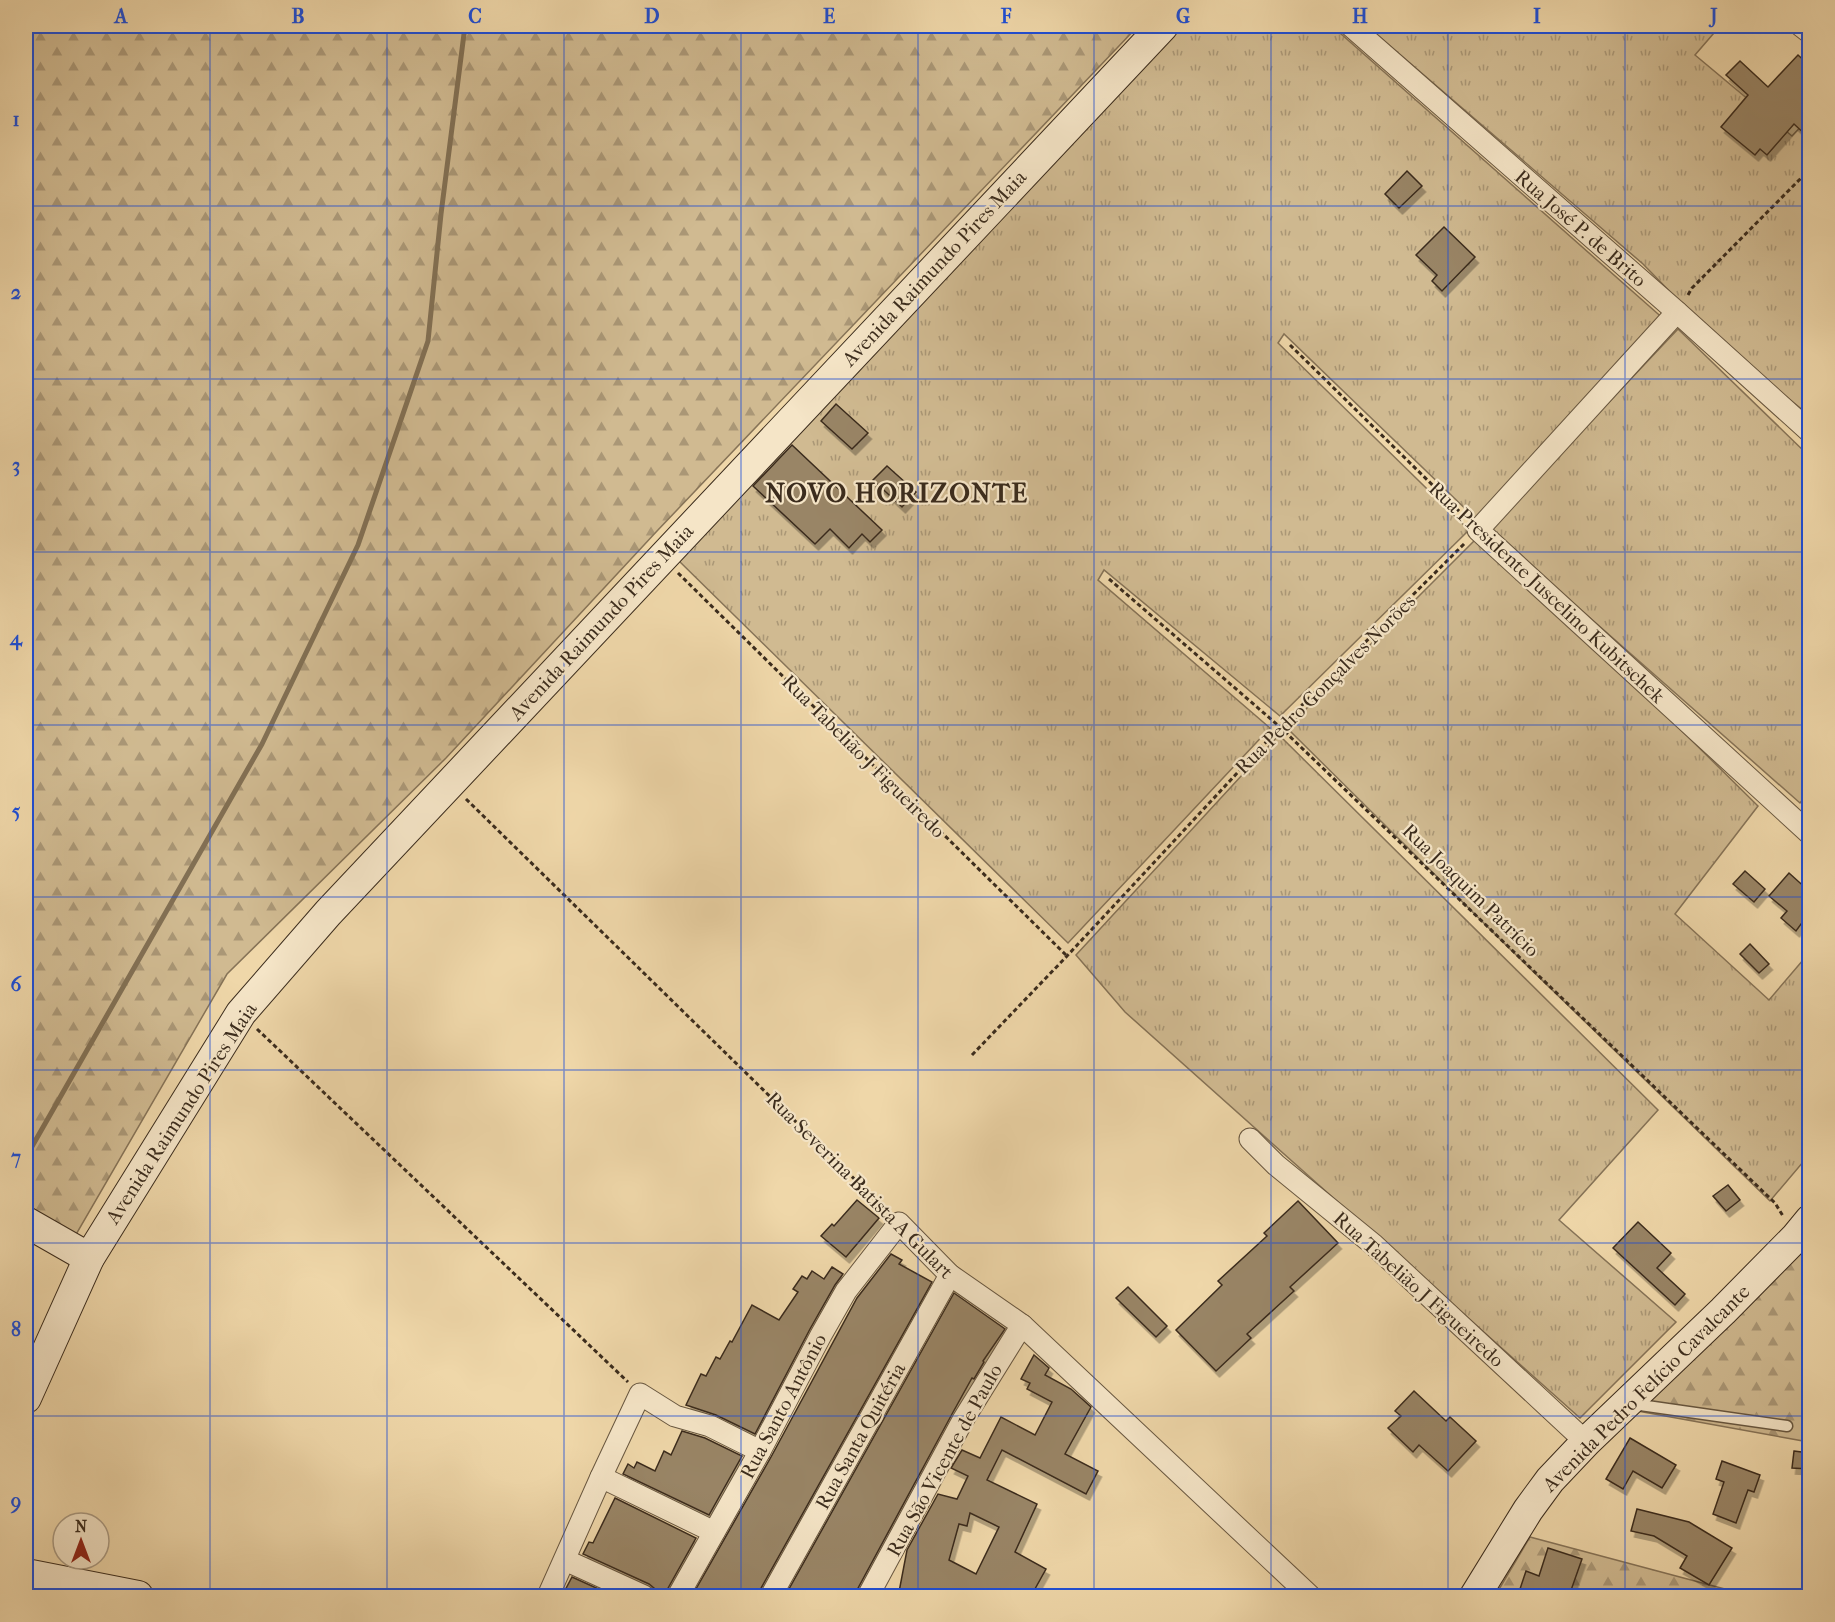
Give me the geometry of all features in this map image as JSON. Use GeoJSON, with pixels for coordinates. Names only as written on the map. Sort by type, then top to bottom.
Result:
{"type":"FeatureCollection","features":[{"type":"Feature","properties":{"kind":"street","name":"Avenida Raimundo Pires Maia"},"geometry":{"type":"LineString","coordinates":[[26,1398],[89,1258],[241,1013],[328,913],[1163,26]]}},
{"type":"Feature","properties":{"kind":"street","name":"Rua José P. de Brito"},"geometry":{"type":"LineString","coordinates":[[1351,26],[1677,312],[1809,432]]}},
{"type":"Feature","properties":{"kind":"street"},"geometry":{"type":"LineString","coordinates":[[1801,26],[1809,33]]}},
{"type":"Feature","properties":{"kind":"street"},"geometry":{"type":"LineString","coordinates":[[1478,530],[1677,312]]}},
{"type":"Feature","properties":{"kind":"street","name":"Rua Presidente Juscelino Kubitschek"},"geometry":{"type":"LineString","coordinates":[[1478,530],[1809,834]]}},
{"type":"Feature","properties":{"kind":"street","name":"Rua Tabelião J Figueiredo"},"geometry":{"type":"LineString","coordinates":[[1250,1139],[1276,1165],[1374,1245],[1587,1442]]}},
{"type":"Feature","properties":{"kind":"street"},"geometry":{"type":"LineString","coordinates":[[26,1222],[89,1258]]}},
{"type":"Feature","properties":{"kind":"street","name":"Rua Severina Batista A Gulart"},"geometry":{"type":"LineString","coordinates":[[899,1223],[950,1275],[1022,1325],[1310,1596]]}},
{"type":"Feature","properties":{"kind":"street","name":"Rua Santo Antônio"},"geometry":{"type":"LineString","coordinates":[[678,1596],[760,1451],[846,1291],[899,1223]]}},
{"type":"Feature","properties":{"kind":"street","name":"Avenida Pedro Felício Cavalcante"},"geometry":{"type":"LineString","coordinates":[[1475,1596],[1528,1510],[1550,1480],[1723,1311],[1803,1229]]}},
{"type":"Feature","properties":{"kind":"street","name":"Rua Santa Quitéria"},"geometry":{"type":"LineString","coordinates":[[771,1596],[950,1275]]}},
{"type":"Feature","properties":{"kind":"street","name":"Rua São Vicente de Paulo"},"geometry":{"type":"LineString","coordinates":[[868,1596],[963,1420],[1022,1325]]}},
{"type":"Feature","properties":{"kind":"street"},"geometry":{"type":"LineString","coordinates":[[548,1596],[640,1394],[675,1416],[710,1426],[760,1451]]}},
{"type":"Feature","properties":{"kind":"street"},"geometry":{"type":"LineString","coordinates":[[601,1477],[714,1532]]}},
{"type":"Feature","properties":{"kind":"street"},"geometry":{"type":"LineString","coordinates":[[565,1560],[645,1596]]}},
{"type":"Feature","properties":{"kind":"street"},"geometry":{"type":"LineString","coordinates":[[26,1574],[138,1596]]}},
{"type":"Feature","properties":{"kind":"lane"},"geometry":{"type":"LineString","coordinates":[[1627,1403],[1787,1426]]}},
{"type":"Feature","properties":{"kind":"path"},"geometry":{"type":"LineString","coordinates":[[1677,312],[1692,288],[1809,169]]}},
{"type":"Feature","properties":{"kind":"path","name":"Rua Presidente Juscelino Kubitschek"},"geometry":{"type":"LineString","coordinates":[[1290,345],[1478,530]]}},
{"type":"Feature","properties":{"kind":"path","name":"Rua Pedro Gonçalves Norões"},"geometry":{"type":"LineString","coordinates":[[972,1055],[1280,727],[1478,530]]}},
{"type":"Feature","properties":{"kind":"path","name":"Rua Tabelião J Figueiredo"},"geometry":{"type":"LineString","coordinates":[[662,557],[1067,956]]}},
{"type":"Feature","properties":{"kind":"path","name":"Rua Joaquim Patrício"},"geometry":{"type":"LineString","coordinates":[[1108,579],[1280,727],[1803,1229]]}},
{"type":"Feature","properties":{"kind":"path","name":"Rua Severina Batista A Gulart"},"geometry":{"type":"LineString","coordinates":[[450,783],[899,1223]]}},
{"type":"Feature","properties":{"kind":"path"},"geometry":{"type":"LineString","coordinates":[[241,1013],[640,1394]]}},
{"type":"Feature","properties":{"kind":"green space"},"geometry":{"type":"Polygon","coordinates":[[[26,26],[1138,26],[657,531],[446,758],[227,974],[74,1238],[26,1206],[26,26]]]}},
{"type":"Feature","properties":{"kind":"green space"},"geometry":{"type":"Polygon","coordinates":[[[1182,26],[1332,26],[1666,321],[1478,521],[1284,334],[1278,343],[1469,530],[1280,716],[1104,570],[1098,580],[1270,728],[1068,943],[677,559],[1182,26]]]}},
{"type":"Feature","properties":{"kind":"green space"},"geometry":{"type":"Polygon","coordinates":[[[1367,26],[1720,26],[1695,55],[1792,136],[1809,118],[1809,415],[1723,346],[1643,264],[1367,26]]]}},
{"type":"Feature","properties":{"kind":"green space"},"geometry":{"type":"Polygon","coordinates":[[[1678,329],[1809,456],[1810,790],[1800,803],[1489,529],[1678,329]]]}},
{"type":"Feature","properties":{"kind":"green space"},"geometry":{"type":"Polygon","coordinates":[[[1475,540],[1581,631],[1758,806],[1675,914],[1769,1000],[1809,953],[1809,1155],[1770,1201],[1511,950],[1287,728],[1475,540]]]}},
{"type":"Feature","properties":{"kind":"green space"},"geometry":{"type":"Polygon","coordinates":[[[1279,735],[1658,1110],[1559,1220],[1676,1322],[1580,1418],[1125,1012],[1076,955],[1279,735]]]}},
{"type":"Feature","properties":{"kind":"green space"},"geometry":{"type":"Polygon","coordinates":[[[1809,1239],[1809,1442],[1632,1410],[1809,1239]]]}},
{"type":"Feature","properties":{"kind":"green space"},"geometry":{"type":"Polygon","coordinates":[[[1530,1537],[1751,1596],[1495,1596],[1530,1537]]]}},
{"type":"Feature","properties":{"kind":"building"},"geometry":{"type":"Polygon","coordinates":[[[1798,55],[1809,65],[1803,72],[1809,78],[1809,138],[1794,124],[1767,155],[1760,149],[1755,155],[1721,127],[1748,95],[1726,75],[1740,61],[1768,87],[1798,55]]]}},
{"type":"Feature","properties":{"kind":"building"},"geometry":{"type":"Polygon","coordinates":[[[1407,171],[1422,186],[1399,208],[1385,194],[1407,171]]]}},
{"type":"Feature","properties":{"kind":"building"},"geometry":{"type":"Polygon","coordinates":[[[1444,227],[1475,257],[1442,291],[1432,281],[1437,275],[1416,255],[1444,227]]]}},
{"type":"Feature","properties":{"kind":"building"},"geometry":{"type":"Polygon","coordinates":[[[836,404],[868,433],[852,449],[821,421],[836,404]]]}},
{"type":"Feature","properties":{"kind":"building"},"geometry":{"type":"Polygon","coordinates":[[[792,445],[882,530],[870,542],[862,534],[849,548],[830,529],[815,544],[753,486],[792,445]]]}},
{"type":"Feature","properties":{"kind":"building"},"geometry":{"type":"Polygon","coordinates":[[[887,466],[916,492],[902,507],[873,480],[887,466]]]}},
{"type":"Feature","properties":{"kind":"building"},"geometry":{"type":"Polygon","coordinates":[[[1745,871],[1765,889],[1754,902],[1733,884],[1745,871]]]}},
{"type":"Feature","properties":{"kind":"building"},"geometry":{"type":"Polygon","coordinates":[[[1789,873],[1809,891],[1809,931],[1801,924],[1796,931],[1781,918],[1787,911],[1769,896],[1789,873]]]}},
{"type":"Feature","properties":{"kind":"building"},"geometry":{"type":"Polygon","coordinates":[[[1750,944],[1769,964],[1759,973],[1740,954],[1750,944]]]}},
{"type":"Feature","properties":{"kind":"building"},"geometry":{"type":"Polygon","coordinates":[[[1728,1185],[1740,1200],[1726,1211],[1713,1196],[1728,1185]]]}},
{"type":"Feature","properties":{"kind":"building"},"geometry":{"type":"Polygon","coordinates":[[[857,1200],[879,1218],[846,1257],[821,1236],[832,1224],[834,1226],[857,1200]]]}},
{"type":"Feature","properties":{"kind":"building"},"geometry":{"type":"Polygon","coordinates":[[[1298,1201],[1338,1243],[1290,1287],[1294,1291],[1247,1334],[1251,1338],[1216,1371],[1176,1330],[1222,1285],[1218,1281],[1267,1236],[1264,1233],[1298,1201]]]}},
{"type":"Feature","properties":{"kind":"building"},"geometry":{"type":"Polygon","coordinates":[[[1638,1222],[1671,1253],[1657,1268],[1685,1294],[1675,1305],[1613,1248],[1638,1222]]]}},
{"type":"Feature","properties":{"kind":"building"},"geometry":{"type":"Polygon","coordinates":[[[891,1254],[902,1260],[899,1264],[932,1282],[758,1596],[692,1596],[857,1298],[891,1254]]]}},
{"type":"Feature","properties":{"kind":"building"},"geometry":{"type":"Polygon","coordinates":[[[832,1267],[843,1274],[810,1329],[755,1434],[716,1415],[686,1405],[701,1374],[706,1376],[716,1357],[720,1359],[752,1305],[779,1320],[798,1292],[793,1289],[802,1276],[807,1279],[812,1271],[824,1279],[832,1267]]]}},
{"type":"Feature","properties":{"kind":"building"},"geometry":{"type":"Polygon","coordinates":[[[1128,1287],[1167,1326],[1156,1337],[1116,1298],[1128,1287]]]}},
{"type":"Feature","properties":{"kind":"building"},"geometry":{"type":"Polygon","coordinates":[[[954,1293],[1005,1329],[983,1361],[974,1379],[972,1378],[855,1596],[803,1596],[789,1589],[954,1293]]]}},
{"type":"Feature","properties":{"kind":"building"},"geometry":{"type":"Polygon","coordinates":[[[1034,1355],[1049,1368],[1045,1375],[1071,1389],[1091,1407],[1065,1454],[1098,1471],[1086,1494],[1002,1450],[987,1480],[1037,1504],[1015,1552],[1046,1569],[1031,1596],[922,1596],[899,1592],[907,1550],[938,1494],[957,1499],[968,1476],[951,1468],[962,1450],[980,1458],[1001,1417],[1035,1435],[1052,1402],[1027,1389],[1030,1383],[1021,1379],[1034,1355]],[[970,1513],[967,1526],[959,1524],[949,1560],[976,1574],[999,1527],[970,1513]]]}},
{"type":"Feature","properties":{"kind":"building"},"geometry":{"type":"Polygon","coordinates":[[[1414,1391],[1446,1421],[1450,1417],[1476,1441],[1448,1471],[1419,1445],[1413,1452],[1388,1428],[1401,1416],[1395,1411],[1414,1391]]]}},
{"type":"Feature","properties":{"kind":"building"},"geometry":{"type":"Polygon","coordinates":[[[682,1431],[705,1438],[742,1456],[709,1515],[623,1474],[628,1464],[634,1468],[637,1462],[655,1471],[664,1451],[671,1455],[682,1431]]]}},
{"type":"Feature","properties":{"kind":"building"},"geometry":{"type":"Polygon","coordinates":[[[1630,1438],[1676,1465],[1662,1488],[1633,1471],[1623,1489],[1606,1479],[1630,1438]]]}},
{"type":"Feature","properties":{"kind":"building"},"geometry":{"type":"Polygon","coordinates":[[[1794,1451],[1809,1453],[1809,1469],[1792,1468],[1794,1451]]]}},
{"type":"Feature","properties":{"kind":"building"},"geometry":{"type":"Polygon","coordinates":[[[1722,1461],[1760,1475],[1754,1492],[1748,1490],[1736,1523],[1713,1514],[1724,1482],[1716,1479],[1722,1461]]]}},
{"type":"Feature","properties":{"kind":"building"},"geometry":{"type":"Polygon","coordinates":[[[615,1498],[696,1538],[665,1596],[656,1596],[655,1589],[649,1584],[583,1554],[589,1542],[593,1543],[615,1498]]]}},
{"type":"Feature","properties":{"kind":"building"},"geometry":{"type":"Polygon","coordinates":[[[1637,1509],[1689,1522],[1732,1548],[1709,1585],[1680,1568],[1687,1556],[1654,1536],[1631,1531],[1637,1509]]]}},
{"type":"Feature","properties":{"kind":"building"},"geometry":{"type":"Polygon","coordinates":[[[1548,1548],[1582,1559],[1569,1596],[1544,1596],[1520,1589],[1526,1571],[1539,1576],[1548,1548]]]}},
{"type":"Feature","properties":{"kind":"building"},"geometry":{"type":"Polygon","coordinates":[[[572,1577],[614,1596],[562,1596],[572,1577]]]}},
{"type":"Feature","properties":{"kind":"waterway"},"geometry":{"type":"LineString","coordinates":[[26,1157],[262,744],[358,545],[428,341],[441,214],[465,26]]}},
{"type":"Feature","properties":{"kind":"district","name":"NOVO HORIZONTE"},"geometry":{"type":"Point","coordinates":[897,493]}}]}
